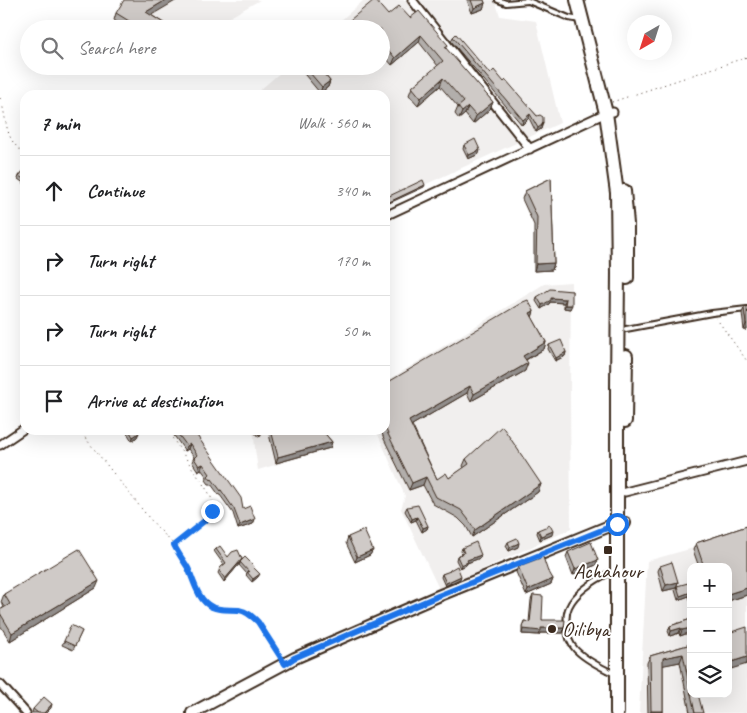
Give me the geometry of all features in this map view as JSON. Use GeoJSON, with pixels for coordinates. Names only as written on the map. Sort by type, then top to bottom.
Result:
{"type":"FeatureCollection","features":[{"type":"Feature","properties":{"kind":"highway"},"geometry":{"type":"LineString","coordinates":[[577,0],[610,109],[617,193],[617,387],[625,713]]}},
{"type":"Feature","properties":{"kind":"highway"},"geometry":{"type":"LineString","coordinates":[[585,0],[610,109],[624,192],[627,224],[625,492],[618,569],[617,713]]}},
{"type":"Feature","properties":{"kind":"street"},"geometry":{"type":"LineString","coordinates":[[412,0],[530,149]]}},
{"type":"Feature","properties":{"kind":"street"},"geometry":{"type":"LineString","coordinates":[[390,214],[530,149],[610,109]]}},
{"type":"Feature","properties":{"kind":"street"},"geometry":{"type":"LineString","coordinates":[[0,445],[20,431]]}},
{"type":"Feature","properties":{"kind":"street"},"geometry":{"type":"LineString","coordinates":[[625,492],[747,461]]}},
{"type":"Feature","properties":{"kind":"street"},"geometry":{"type":"LineString","coordinates":[[192,713],[294,658],[438,596],[621,523]]}},
{"type":"Feature","properties":{"kind":"street"},"geometry":{"type":"LineString","coordinates":[[0,684],[26,713]]}},
{"type":"Feature","properties":{"kind":"lane"},"geometry":{"type":"LineString","coordinates":[[498,0],[506,3],[527,1],[569,18],[582,20]]}},
{"type":"Feature","properties":{"kind":"lane"},"geometry":{"type":"LineString","coordinates":[[626,329],[712,313],[747,309]]}},
{"type":"Feature","properties":{"kind":"lane"},"geometry":{"type":"LineString","coordinates":[[618,569],[595,582],[575,597],[566,617],[567,634],[572,646],[600,666],[618,675]]}},
{"type":"Feature","properties":{"kind":"path"},"geometry":{"type":"LineString","coordinates":[[610,109],[747,57]]}},
{"type":"Feature","properties":{"kind":"path"},"geometry":{"type":"LineString","coordinates":[[0,98],[11,141],[20,149]]}},
{"type":"Feature","properties":{"kind":"path"},"geometry":{"type":"LineString","coordinates":[[712,313],[747,361]]}},
{"type":"Feature","properties":{"kind":"path"},"geometry":{"type":"LineString","coordinates":[[83,435],[149,518],[174,545],[204,602],[210,607],[217,609],[238,610],[248,613],[258,622],[285,664]]}},
{"type":"Feature","properties":{"kind":"path"},"geometry":{"type":"LineString","coordinates":[[170,435],[209,493],[213,506],[208,518],[174,545]]}},
{"type":"Feature","properties":{"kind":"shaded area"},"geometry":{"type":"Polygon","coordinates":[[[125,0],[260,0],[225,20],[126,20],[125,0]]]}},
{"type":"Feature","properties":{"kind":"shaded area"},"geometry":{"type":"Polygon","coordinates":[[[364,0],[495,0],[500,16],[536,21],[560,123],[390,201],[390,90],[260,90],[277,75],[390,75],[390,20],[341,20],[364,0]]]}},
{"type":"Feature","properties":{"kind":"shaded area"},"geometry":{"type":"Polygon","coordinates":[[[571,282],[571,529],[439,589],[401,509],[405,496],[378,435],[390,435],[390,379],[544,284],[571,282]]]}},
{"type":"Feature","properties":{"kind":"shaded area"},"geometry":{"type":"Polygon","coordinates":[[[321,435],[332,448],[258,470],[254,436],[321,435]]]}},
{"type":"Feature","properties":{"kind":"shaded area"},"geometry":{"type":"Polygon","coordinates":[[[747,533],[747,713],[639,713],[647,561],[747,533]]]}},
{"type":"Feature","properties":{"kind":"building"},"geometry":{"type":"Polygon","coordinates":[[[124,0],[166,0],[146,12],[159,20],[127,20],[116,13],[124,0]]]}},
{"type":"Feature","properties":{"kind":"building"},"geometry":{"type":"Polygon","coordinates":[[[374,0],[388,15],[399,6],[410,18],[419,11],[448,45],[445,47],[493,102],[476,116],[468,107],[462,112],[458,107],[464,102],[443,78],[421,98],[412,87],[443,61],[421,35],[395,58],[390,52],[390,20],[350,20],[374,0]]]}},
{"type":"Feature","properties":{"kind":"building"},"geometry":{"type":"Polygon","coordinates":[[[471,0],[484,0],[485,3],[474,8],[471,0]]]}},
{"type":"Feature","properties":{"kind":"building"},"geometry":{"type":"Polygon","coordinates":[[[456,34],[490,74],[494,70],[504,82],[506,80],[537,116],[543,117],[542,125],[538,128],[530,114],[523,120],[453,37],[456,34]]]}},
{"type":"Feature","properties":{"kind":"building"},"geometry":{"type":"Polygon","coordinates":[[[312,75],[325,75],[330,81],[322,87],[312,75]]]}},
{"type":"Feature","properties":{"kind":"building"},"geometry":{"type":"Polygon","coordinates":[[[475,139],[480,150],[469,155],[464,145],[475,139]]]}},
{"type":"Feature","properties":{"kind":"building"},"geometry":{"type":"Polygon","coordinates":[[[551,178],[554,263],[536,264],[537,217],[525,191],[551,178]]]}},
{"type":"Feature","properties":{"kind":"building"},"geometry":{"type":"Polygon","coordinates":[[[423,180],[425,185],[390,202],[390,196],[423,180]]]}},
{"type":"Feature","properties":{"kind":"building"},"geometry":{"type":"Polygon","coordinates":[[[550,289],[572,291],[572,305],[565,305],[566,299],[551,298],[551,300],[542,305],[537,297],[550,289]]]}},
{"type":"Feature","properties":{"kind":"building"},"geometry":{"type":"Polygon","coordinates":[[[528,300],[534,311],[530,313],[546,342],[523,356],[528,363],[474,394],[470,386],[409,421],[437,479],[446,473],[449,478],[469,464],[466,459],[502,426],[541,484],[475,530],[461,510],[436,497],[426,477],[412,483],[388,435],[390,435],[390,381],[528,300]]]}},
{"type":"Feature","properties":{"kind":"building"},"geometry":{"type":"Polygon","coordinates":[[[747,307],[747,324],[746,324],[744,308],[747,307]]]}},
{"type":"Feature","properties":{"kind":"building"},"geometry":{"type":"Polygon","coordinates":[[[561,340],[566,352],[556,358],[549,345],[561,340]]]}},
{"type":"Feature","properties":{"kind":"building"},"geometry":{"type":"Polygon","coordinates":[[[179,435],[197,435],[241,498],[243,509],[250,506],[255,519],[240,525],[234,509],[221,490],[208,476],[210,474],[203,464],[199,466],[194,458],[197,455],[190,444],[187,446],[179,435]]]}},
{"type":"Feature","properties":{"kind":"building"},"geometry":{"type":"Polygon","coordinates":[[[272,435],[326,435],[332,442],[278,457],[272,435]]]}},
{"type":"Feature","properties":{"kind":"building"},"geometry":{"type":"Polygon","coordinates":[[[418,505],[428,526],[423,528],[417,517],[412,519],[407,507],[418,505]]]}},
{"type":"Feature","properties":{"kind":"building"},"geometry":{"type":"Polygon","coordinates":[[[550,525],[553,531],[541,536],[538,530],[550,525]]]}},
{"type":"Feature","properties":{"kind":"building"},"geometry":{"type":"Polygon","coordinates":[[[747,526],[747,588],[732,593],[732,563],[703,563],[696,543],[747,526]]]}},
{"type":"Feature","properties":{"kind":"building"},"geometry":{"type":"Polygon","coordinates":[[[364,530],[373,550],[357,557],[348,537],[364,530]]]}},
{"type":"Feature","properties":{"kind":"building"},"geometry":{"type":"Polygon","coordinates":[[[517,538],[519,543],[510,547],[508,542],[517,538]]]}},
{"type":"Feature","properties":{"kind":"building"},"geometry":{"type":"Polygon","coordinates":[[[476,542],[481,555],[467,560],[468,562],[461,565],[457,556],[464,553],[462,548],[476,542]]]}},
{"type":"Feature","properties":{"kind":"building"},"geometry":{"type":"Polygon","coordinates":[[[591,542],[598,560],[575,569],[568,552],[591,542]]]}},
{"type":"Feature","properties":{"kind":"building"},"geometry":{"type":"Polygon","coordinates":[[[220,546],[228,557],[232,552],[238,550],[242,559],[225,579],[219,570],[226,563],[216,549],[220,546]]]}},
{"type":"Feature","properties":{"kind":"building"},"geometry":{"type":"Polygon","coordinates":[[[79,549],[99,581],[12,633],[0,613],[0,610],[10,604],[4,594],[79,549]]]}},
{"type":"Feature","properties":{"kind":"building"},"geometry":{"type":"Polygon","coordinates":[[[245,557],[260,574],[253,579],[240,562],[245,557]]]}},
{"type":"Feature","properties":{"kind":"building"},"geometry":{"type":"Polygon","coordinates":[[[543,557],[548,572],[553,579],[528,590],[518,566],[543,557]]]}},
{"type":"Feature","properties":{"kind":"building"},"geometry":{"type":"Polygon","coordinates":[[[672,562],[678,582],[666,585],[660,566],[672,562]]]}},
{"type":"Feature","properties":{"kind":"building"},"geometry":{"type":"Polygon","coordinates":[[[457,566],[461,576],[446,583],[442,574],[457,566]]]}},
{"type":"Feature","properties":{"kind":"building"},"geometry":{"type":"Polygon","coordinates":[[[687,583],[687,593],[680,596],[677,586],[687,583]]]}},
{"type":"Feature","properties":{"kind":"building"},"geometry":{"type":"Polygon","coordinates":[[[533,595],[543,596],[542,620],[565,620],[564,628],[541,628],[541,631],[523,629],[524,621],[530,622],[533,595]]]}},
{"type":"Feature","properties":{"kind":"building"},"geometry":{"type":"Polygon","coordinates":[[[687,620],[687,629],[682,630],[681,628],[671,631],[670,626],[687,620]]]}},
{"type":"Feature","properties":{"kind":"building"},"geometry":{"type":"Polygon","coordinates":[[[71,625],[82,631],[75,646],[64,641],[71,625]]]}},
{"type":"Feature","properties":{"kind":"building"},"geometry":{"type":"Polygon","coordinates":[[[747,627],[747,657],[732,662],[732,653],[732,632],[747,627]]]}},
{"type":"Feature","properties":{"kind":"building"},"geometry":{"type":"Polygon","coordinates":[[[687,645],[687,674],[683,654],[663,658],[663,711],[651,711],[650,656],[687,645]]]}},
{"type":"Feature","properties":{"kind":"building"},"geometry":{"type":"Polygon","coordinates":[[[44,697],[52,704],[44,713],[38,713],[33,709],[44,697]]]}},
{"type":"Feature","properties":{"kind":"building"},"geometry":{"type":"Polygon","coordinates":[[[692,698],[699,698],[703,713],[695,713],[692,698]]]}},
{"type":"Feature","properties":{"kind":"place","name":"Achahour"},"geometry":{"type":"Point","coordinates":[608,550]}},
{"type":"Feature","properties":{"kind":"place","name":"Oilibya"},"geometry":{"type":"Point","coordinates":[552,629]}},
{"type":"Feature","properties":{"kind":"route"},"geometry":{"type":"LineString","coordinates":[[212,511],[208,518],[174,545],[204,602],[210,607],[217,609],[238,610],[248,613],[258,622],[285,664],[294,658],[438,596],[617,524]]}}]}
